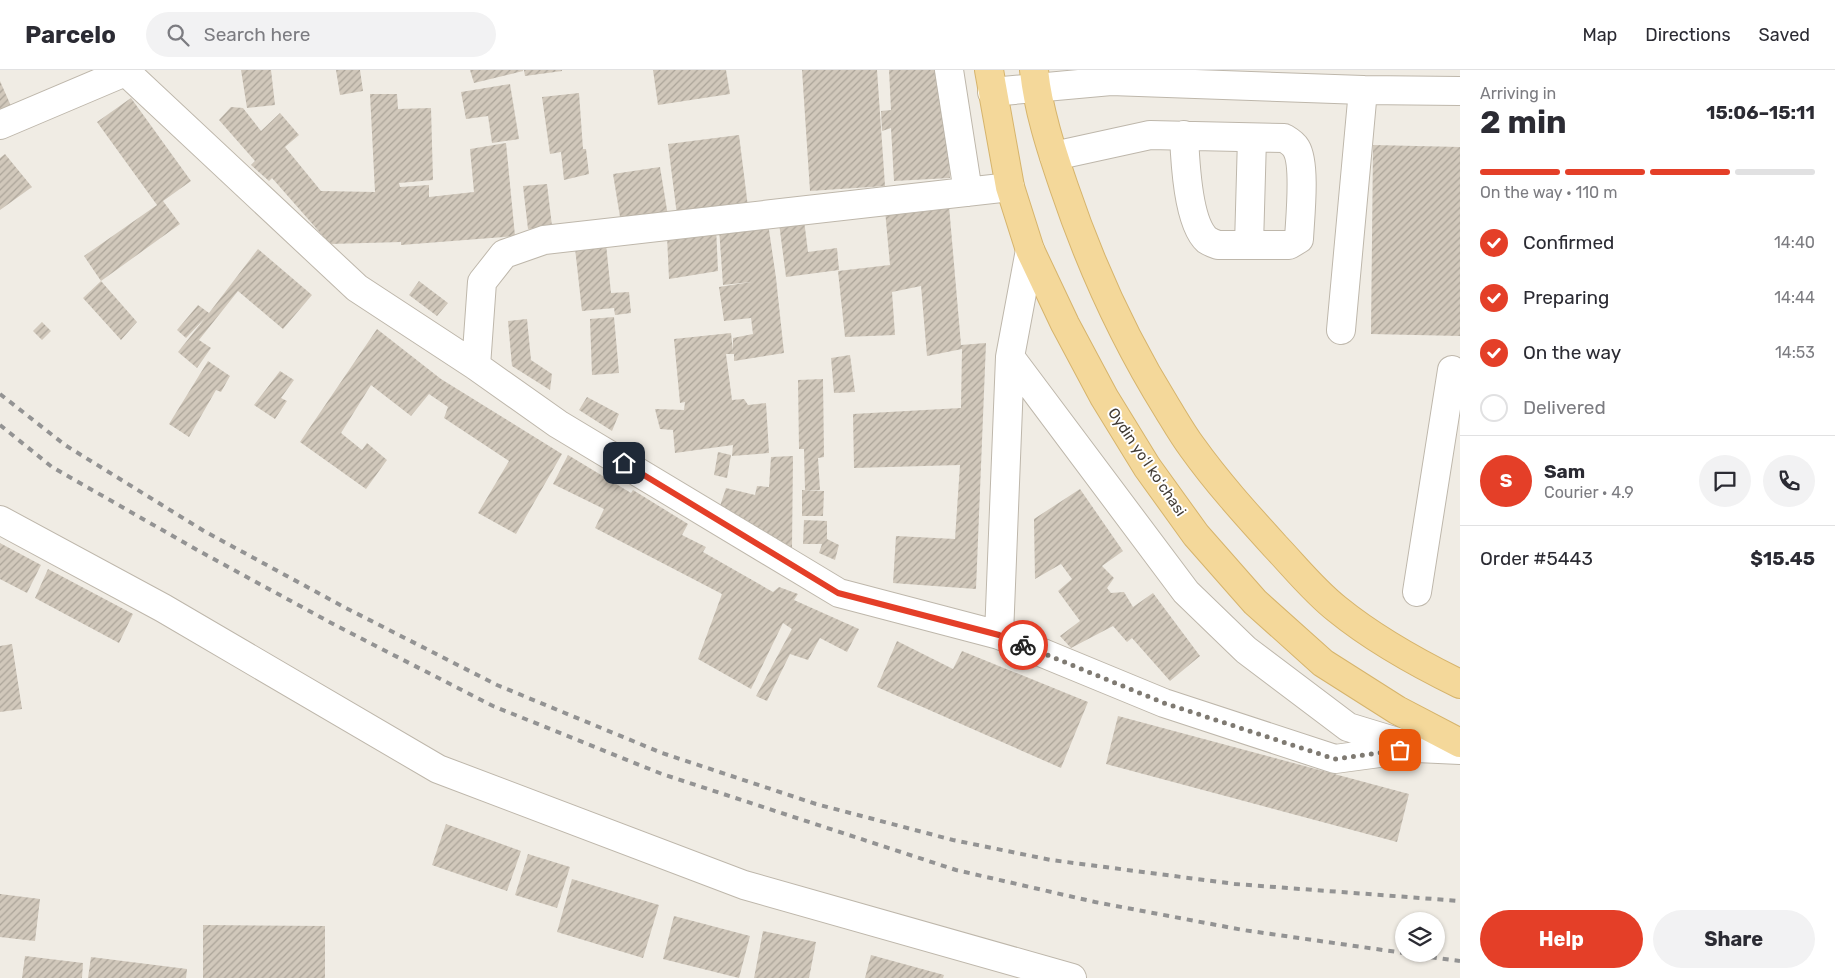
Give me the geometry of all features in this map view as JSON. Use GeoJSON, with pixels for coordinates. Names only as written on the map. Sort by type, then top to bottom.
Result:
{"type":"FeatureCollection","features":[{"type":"Feature","properties":{"kind":"main road"},"geometry":{"type":"LineString","coordinates":[[1035,79],[1054,156],[1079,232],[1111,306],[1148,377],[1192,447],[1244,512],[1301,574],[1336,608],[1371,634],[1422,665],[1460,684]]}},
{"type":"Feature","properties":{"kind":"main road","name":"Oydin yoʻl koʻchasi"},"geometry":{"type":"LineString","coordinates":[[991,81],[1010,187],[1030,250],[1065,324],[1104,397],[1147,467],[1196,535],[1255,602],[1322,663],[1397,710],[1460,743]]}},
{"type":"Feature","properties":{"kind":"street"},"geometry":{"type":"LineString","coordinates":[[949,70],[968,192]]}},
{"type":"Feature","properties":{"kind":"street"},"geometry":{"type":"LineString","coordinates":[[0,125],[124,71],[356,288],[476,366],[558,424],[838,593],[999,635],[1164,703],[1335,759],[1417,748],[1460,750]]}},
{"type":"Feature","properties":{"kind":"street"},"geometry":{"type":"LineString","coordinates":[[991,81],[1111,75],[1363,90],[1449,84]]}},
{"type":"Feature","properties":{"kind":"street"},"geometry":{"type":"LineString","coordinates":[[1341,330],[1363,90]]}},
{"type":"Feature","properties":{"kind":"street"},"geometry":{"type":"LineString","coordinates":[[1054,156],[1150,135],[1184,135],[1284,138],[1291,142],[1299,154],[1302,171],[1299,239],[1290,245],[1218,245],[1207,240],[1197,224],[1190,200],[1184,135]]}},
{"type":"Feature","properties":{"kind":"street"},"geometry":{"type":"LineString","coordinates":[[1250,245],[1252,138]]}},
{"type":"Feature","properties":{"kind":"street"},"geometry":{"type":"LineString","coordinates":[[476,366],[482,282],[504,254],[544,240],[1010,187]]}},
{"type":"Feature","properties":{"kind":"street"},"geometry":{"type":"LineString","coordinates":[[999,635],[1010,357],[1030,250]]}},
{"type":"Feature","properties":{"kind":"street"},"geometry":{"type":"LineString","coordinates":[[1010,357],[1186,592],[1246,650],[1348,727],[1417,748]]}},
{"type":"Feature","properties":{"kind":"street"},"geometry":{"type":"LineString","coordinates":[[1416,592],[1452,370]]}},
{"type":"Feature","properties":{"kind":"street"},"geometry":{"type":"LineString","coordinates":[[0,520],[163,608],[438,768],[744,885],[1072,978]]}},
{"type":"Feature","properties":{"kind":"building"},"geometry":{"type":"Polygon","coordinates":[[[241,70],[271,70],[275,105],[247,108],[241,70]]]}},
{"type":"Feature","properties":{"kind":"building"},"geometry":{"type":"Polygon","coordinates":[[[336,70],[360,70],[363,91],[340,95],[336,70]]]}},
{"type":"Feature","properties":{"kind":"building"},"geometry":{"type":"Polygon","coordinates":[[[470,70],[523,70],[523,71],[474,83],[470,70]]]}},
{"type":"Feature","properties":{"kind":"building"},"geometry":{"type":"Polygon","coordinates":[[[524,70],[562,70],[562,71],[525,76],[524,70]]]}},
{"type":"Feature","properties":{"kind":"building"},"geometry":{"type":"Polygon","coordinates":[[[653,70],[726,70],[730,94],[658,105],[653,70]]]}},
{"type":"Feature","properties":{"kind":"building"},"geometry":{"type":"Polygon","coordinates":[[[802,70],[877,70],[885,186],[810,191],[802,70]]]}},
{"type":"Feature","properties":{"kind":"building"},"geometry":{"type":"Polygon","coordinates":[[[889,70],[944,70],[950,178],[894,181],[891,128],[882,131],[881,111],[891,110],[889,70]]]}},
{"type":"Feature","properties":{"kind":"building"},"geometry":{"type":"Polygon","coordinates":[[[0,81],[11,106],[0,110],[0,81]]]}},
{"type":"Feature","properties":{"kind":"building"},"geometry":{"type":"Polygon","coordinates":[[[510,84],[519,139],[492,143],[488,116],[466,119],[461,92],[510,84]]]}},
{"type":"Feature","properties":{"kind":"building"},"geometry":{"type":"Polygon","coordinates":[[[579,93],[583,149],[586,149],[589,174],[564,180],[561,152],[550,154],[542,97],[579,93]]]}},
{"type":"Feature","properties":{"kind":"building"},"geometry":{"type":"Polygon","coordinates":[[[370,94],[397,94],[398,109],[431,108],[433,180],[399,183],[400,187],[429,185],[429,197],[474,192],[470,149],[506,143],[515,236],[401,245],[401,242],[330,244],[272,178],[269,181],[251,165],[255,161],[219,120],[231,107],[243,108],[261,131],[280,113],[299,135],[285,147],[321,191],[375,192],[370,94]]]}},
{"type":"Feature","properties":{"kind":"building"},"geometry":{"type":"Polygon","coordinates":[[[131,98],[191,181],[163,201],[180,224],[101,281],[84,256],[157,205],[97,122],[131,98]]]}},
{"type":"Feature","properties":{"kind":"building"},"geometry":{"type":"Polygon","coordinates":[[[739,135],[748,207],[677,215],[668,144],[739,135]]]}},
{"type":"Feature","properties":{"kind":"building"},"geometry":{"type":"Polygon","coordinates":[[[1373,145],[1460,147],[1460,336],[1371,334],[1373,145]]]}},
{"type":"Feature","properties":{"kind":"building"},"geometry":{"type":"Polygon","coordinates":[[[5,154],[32,187],[0,210],[0,158],[5,154]]]}},
{"type":"Feature","properties":{"kind":"building"},"geometry":{"type":"Polygon","coordinates":[[[660,167],[668,216],[621,223],[613,174],[660,167]]]}},
{"type":"Feature","properties":{"kind":"building"},"geometry":{"type":"Polygon","coordinates":[[[547,184],[552,226],[528,229],[523,186],[547,184]]]}},
{"type":"Feature","properties":{"kind":"building"},"geometry":{"type":"Polygon","coordinates":[[[949,206],[961,345],[986,343],[976,589],[893,583],[896,536],[955,539],[960,465],[854,468],[853,414],[961,408],[962,349],[927,356],[921,286],[892,292],[895,335],[845,337],[838,271],[890,265],[885,210],[949,206]]]}},
{"type":"Feature","properties":{"kind":"building"},"geometry":{"type":"Polygon","coordinates":[[[804,220],[808,252],[837,248],[839,270],[786,277],[779,223],[804,220]]]}},
{"type":"Feature","properties":{"kind":"building"},"geometry":{"type":"Polygon","coordinates":[[[768,223],[784,353],[734,361],[734,354],[726,354],[732,400],[744,399],[748,405],[766,403],[769,453],[732,456],[733,445],[675,453],[673,430],[660,429],[655,409],[684,410],[685,402],[680,403],[674,339],[731,333],[733,351],[733,338],[753,334],[751,318],[724,321],[719,287],[751,282],[723,285],[719,228],[768,223]]]}},
{"type":"Feature","properties":{"kind":"building"},"geometry":{"type":"Polygon","coordinates":[[[716,227],[718,271],[669,279],[667,236],[716,227]]]}},
{"type":"Feature","properties":{"kind":"building"},"geometry":{"type":"Polygon","coordinates":[[[606,244],[611,293],[629,292],[631,313],[615,315],[614,308],[582,311],[575,248],[606,244]]]}},
{"type":"Feature","properties":{"kind":"building"},"geometry":{"type":"Polygon","coordinates":[[[258,249],[312,295],[283,329],[238,291],[199,340],[211,348],[197,368],[178,352],[205,318],[186,338],[177,330],[198,305],[209,313],[258,249]]]}},
{"type":"Feature","properties":{"kind":"building"},"geometry":{"type":"Polygon","coordinates":[[[101,281],[137,322],[121,340],[83,298],[101,281]]]}},
{"type":"Feature","properties":{"kind":"building"},"geometry":{"type":"Polygon","coordinates":[[[419,281],[448,303],[437,316],[409,295],[419,281]]]}},
{"type":"Feature","properties":{"kind":"building"},"geometry":{"type":"Polygon","coordinates":[[[614,317],[619,373],[592,375],[590,319],[614,317]]]}},
{"type":"Feature","properties":{"kind":"building"},"geometry":{"type":"Polygon","coordinates":[[[527,319],[531,360],[552,374],[550,390],[512,366],[508,321],[527,319]]]}},
{"type":"Feature","properties":{"kind":"building"},"geometry":{"type":"Polygon","coordinates":[[[42,322],[51,331],[42,340],[33,331],[42,322]]]}},
{"type":"Feature","properties":{"kind":"building"},"geometry":{"type":"Polygon","coordinates":[[[377,329],[441,379],[562,454],[516,534],[478,513],[509,461],[444,418],[448,407],[429,394],[411,416],[371,385],[341,433],[362,450],[367,443],[387,460],[366,489],[300,442],[377,329]]]}},
{"type":"Feature","properties":{"kind":"building"},"geometry":{"type":"Polygon","coordinates":[[[850,355],[855,392],[834,393],[831,358],[850,355]]]}},
{"type":"Feature","properties":{"kind":"building"},"geometry":{"type":"Polygon","coordinates":[[[208,361],[230,376],[221,392],[216,390],[189,437],[169,424],[208,361]]]}},
{"type":"Feature","properties":{"kind":"building"},"geometry":{"type":"Polygon","coordinates":[[[280,371],[294,380],[281,398],[287,401],[275,419],[254,405],[280,371]]]}},
{"type":"Feature","properties":{"kind":"building"},"geometry":{"type":"Polygon","coordinates":[[[823,379],[824,457],[818,458],[820,490],[805,490],[804,449],[799,449],[798,380],[823,379]]]}},
{"type":"Feature","properties":{"kind":"building"},"geometry":{"type":"Polygon","coordinates":[[[587,397],[619,414],[612,431],[579,410],[587,397]]]}},
{"type":"Feature","properties":{"kind":"building"},"geometry":{"type":"Polygon","coordinates":[[[718,452],[731,455],[727,478],[714,475],[718,452]]]}},
{"type":"Feature","properties":{"kind":"building"},"geometry":{"type":"Polygon","coordinates":[[[568,455],[631,493],[633,490],[688,524],[682,535],[706,547],[703,552],[773,592],[779,587],[798,594],[794,600],[859,629],[847,652],[820,638],[808,660],[790,654],[767,701],[756,696],[792,629],[783,623],[751,689],[698,659],[722,594],[595,528],[604,509],[553,484],[568,455]]]}},
{"type":"Feature","properties":{"kind":"building"},"geometry":{"type":"Polygon","coordinates":[[[793,456],[792,548],[719,509],[726,488],[755,495],[757,486],[769,487],[771,457],[793,456]]]}},
{"type":"Feature","properties":{"kind":"building"},"geometry":{"type":"Polygon","coordinates":[[[1080,489],[1123,551],[1102,566],[1114,578],[1107,588],[1111,593],[1124,592],[1133,607],[1153,593],[1200,656],[1170,681],[1132,638],[1127,642],[1113,626],[1071,648],[1060,636],[1080,621],[1058,591],[1072,579],[1061,564],[1035,579],[1034,519],[1080,489]]]}},
{"type":"Feature","properties":{"kind":"building"},"geometry":{"type":"Polygon","coordinates":[[[802,490],[824,491],[823,516],[802,516],[802,490]]]}},
{"type":"Feature","properties":{"kind":"building"},"geometry":{"type":"Polygon","coordinates":[[[804,520],[827,521],[827,539],[839,545],[835,560],[819,553],[822,544],[803,544],[804,520]]]}},
{"type":"Feature","properties":{"kind":"building"},"geometry":{"type":"Polygon","coordinates":[[[0,543],[41,565],[27,593],[0,579],[0,543]]]}},
{"type":"Feature","properties":{"kind":"building"},"geometry":{"type":"Polygon","coordinates":[[[48,569],[133,614],[119,643],[35,598],[48,569]]]}},
{"type":"Feature","properties":{"kind":"building"},"geometry":{"type":"Polygon","coordinates":[[[897,641],[953,669],[962,651],[1088,702],[1061,768],[877,687],[897,641]]]}},
{"type":"Feature","properties":{"kind":"building"},"geometry":{"type":"Polygon","coordinates":[[[12,644],[22,709],[0,712],[0,646],[12,644]]]}},
{"type":"Feature","properties":{"kind":"building"},"geometry":{"type":"Polygon","coordinates":[[[1118,716],[1409,794],[1397,842],[1106,764],[1118,716]]]}},
{"type":"Feature","properties":{"kind":"building"},"geometry":{"type":"Polygon","coordinates":[[[446,824],[521,851],[507,891],[432,865],[446,824]]]}},
{"type":"Feature","properties":{"kind":"building"},"geometry":{"type":"Polygon","coordinates":[[[528,854],[570,867],[557,908],[515,895],[528,854]]]}},
{"type":"Feature","properties":{"kind":"building"},"geometry":{"type":"Polygon","coordinates":[[[572,879],[659,905],[643,958],[557,932],[572,879]]]}},
{"type":"Feature","properties":{"kind":"building"},"geometry":{"type":"Polygon","coordinates":[[[0,894],[40,899],[35,941],[0,937],[0,894]]]}},
{"type":"Feature","properties":{"kind":"building"},"geometry":{"type":"Polygon","coordinates":[[[674,916],[750,936],[739,978],[663,959],[674,916]]]}},
{"type":"Feature","properties":{"kind":"building"},"geometry":{"type":"Polygon","coordinates":[[[203,925],[325,926],[325,978],[203,978],[203,925]]]}},
{"type":"Feature","properties":{"kind":"building"},"geometry":{"type":"Polygon","coordinates":[[[763,931],[816,942],[809,978],[754,978],[763,931]]]}},
{"type":"Feature","properties":{"kind":"building"},"geometry":{"type":"Polygon","coordinates":[[[871,955],[944,975],[943,978],[865,978],[871,955]]]}},
{"type":"Feature","properties":{"kind":"building"},"geometry":{"type":"Polygon","coordinates":[[[25,956],[83,963],[82,978],[22,978],[25,956]]]}},
{"type":"Feature","properties":{"kind":"building"},"geometry":{"type":"Polygon","coordinates":[[[91,957],[187,969],[186,978],[88,978],[91,957]]]}},
{"type":"Feature","properties":{"kind":"railway"},"geometry":{"type":"LineString","coordinates":[[0,394],[65,445],[204,531],[344,607],[497,685],[662,753],[816,804],[953,840],[1051,860],[1235,884],[1460,901]]}},
{"type":"Feature","properties":{"kind":"railway"},"geometry":{"type":"LineString","coordinates":[[0,425],[52,467],[199,551],[335,625],[493,706],[662,774],[956,870],[1095,902],[1243,930],[1395,952]]}},
{"type":"Feature","properties":{"kind":"railway"},"geometry":{"type":"LineString","coordinates":[[1445,959],[1460,961]]}},
{"type":"Feature","properties":{"kind":"way so far"},"geometry":{"type":"LineString","coordinates":[[1023,645],[1164,703],[1335,759],[1400,750]]}},
{"type":"Feature","properties":{"kind":"route"},"geometry":{"type":"LineString","coordinates":[[624,463],[838,593],[999,635],[1023,645]]}}]}
